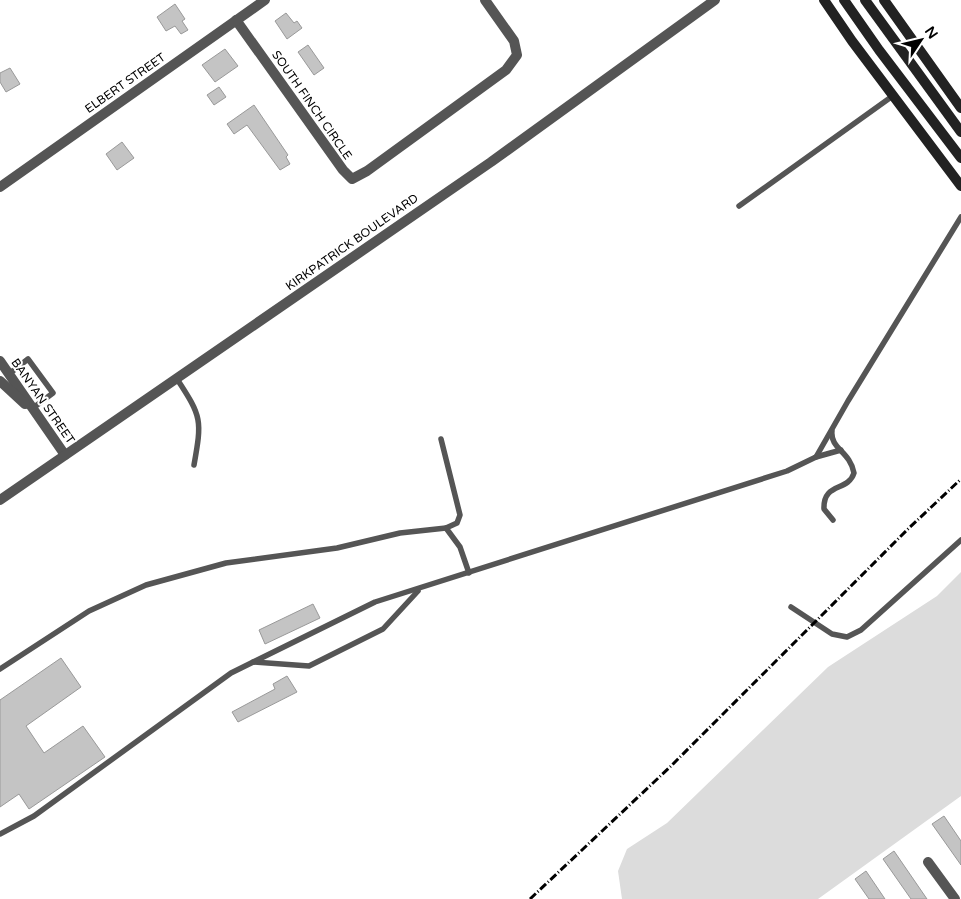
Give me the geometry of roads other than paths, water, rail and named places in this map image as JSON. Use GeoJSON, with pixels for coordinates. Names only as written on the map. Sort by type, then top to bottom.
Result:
{"type":"FeatureCollection","features":[{"type":"Feature","properties":{"kind":"main road"},"geometry":{"type":"LineString","coordinates":[[824,0],[852,41],[961,186]]}},
{"type":"Feature","properties":{"kind":"main road"},"geometry":{"type":"LineString","coordinates":[[844,0],[961,158]]}},
{"type":"Feature","properties":{"kind":"main road"},"geometry":{"type":"LineString","coordinates":[[865,0],[961,132]]}},
{"type":"Feature","properties":{"kind":"main road"},"geometry":{"type":"LineString","coordinates":[[884,0],[961,108]]}},
{"type":"Feature","properties":{"kind":"street","name":"ELBERT STREET"},"geometry":{"type":"LineString","coordinates":[[0,187],[265,0]]}},
{"type":"Feature","properties":{"kind":"street","name":"SOUTH FINCH CIRCLE"},"geometry":{"type":"LineString","coordinates":[[236,20],[343,170],[352,179],[367,171],[506,70],[517,55],[514,41],[485,0]]}},
{"type":"Feature","properties":{"kind":"street","name":"KIRKPATRICK BOULEVARD"},"geometry":{"type":"LineString","coordinates":[[0,500],[491,162],[715,0]]}},
{"type":"Feature","properties":{"kind":"street","name":"BANYAN STREET"},"geometry":{"type":"LineString","coordinates":[[0,361],[65,455]]}},
{"type":"Feature","properties":{"kind":"street"},"geometry":{"type":"LineString","coordinates":[[0,381],[36,412]]}},
{"type":"Feature","properties":{"kind":"street"},"geometry":{"type":"LineString","coordinates":[[928,862],[955,899]]}},
{"type":"Feature","properties":{"kind":"lane"},"geometry":{"type":"LineString","coordinates":[[739,206],[894,96]]}},
{"type":"Feature","properties":{"kind":"lane"},"geometry":{"type":"LineString","coordinates":[[816,458],[961,217]]}},
{"type":"Feature","properties":{"kind":"lane"},"geometry":{"type":"LineString","coordinates":[[9,374],[28,360],[53,394],[36,412]]}},
{"type":"Feature","properties":{"kind":"lane"},"geometry":{"type":"LineString","coordinates":[[177,379],[196,409],[200,432],[194,465]]}},
{"type":"Feature","properties":{"kind":"lane"},"geometry":{"type":"LineString","coordinates":[[832,429],[832,441],[850,459],[854,473],[850,481],[826,496],[824,509],[833,520]]}},
{"type":"Feature","properties":{"kind":"lane"},"geometry":{"type":"LineString","coordinates":[[0,669],[89,611],[146,585],[226,562],[337,548],[400,533],[446,528],[457,523],[460,515],[441,439]]}},
{"type":"Feature","properties":{"kind":"lane"},"geometry":{"type":"LineString","coordinates":[[0,834],[34,816],[231,673],[375,602],[787,471],[816,458],[841,450]]}},
{"type":"Feature","properties":{"kind":"lane"},"geometry":{"type":"LineString","coordinates":[[446,528],[460,547],[469,573]]}},
{"type":"Feature","properties":{"kind":"lane"},"geometry":{"type":"LineString","coordinates":[[791,607],[839,637],[855,634],[909,589],[961,540]]}},
{"type":"Feature","properties":{"kind":"lane"},"geometry":{"type":"LineString","coordinates":[[253,662],[309,666],[383,629],[420,589]]}},
{"type":"Feature","properties":{"kind":"railway"},"geometry":{"type":"LineString","coordinates":[[530,899],[671,766],[908,529],[961,479]]}}]}
